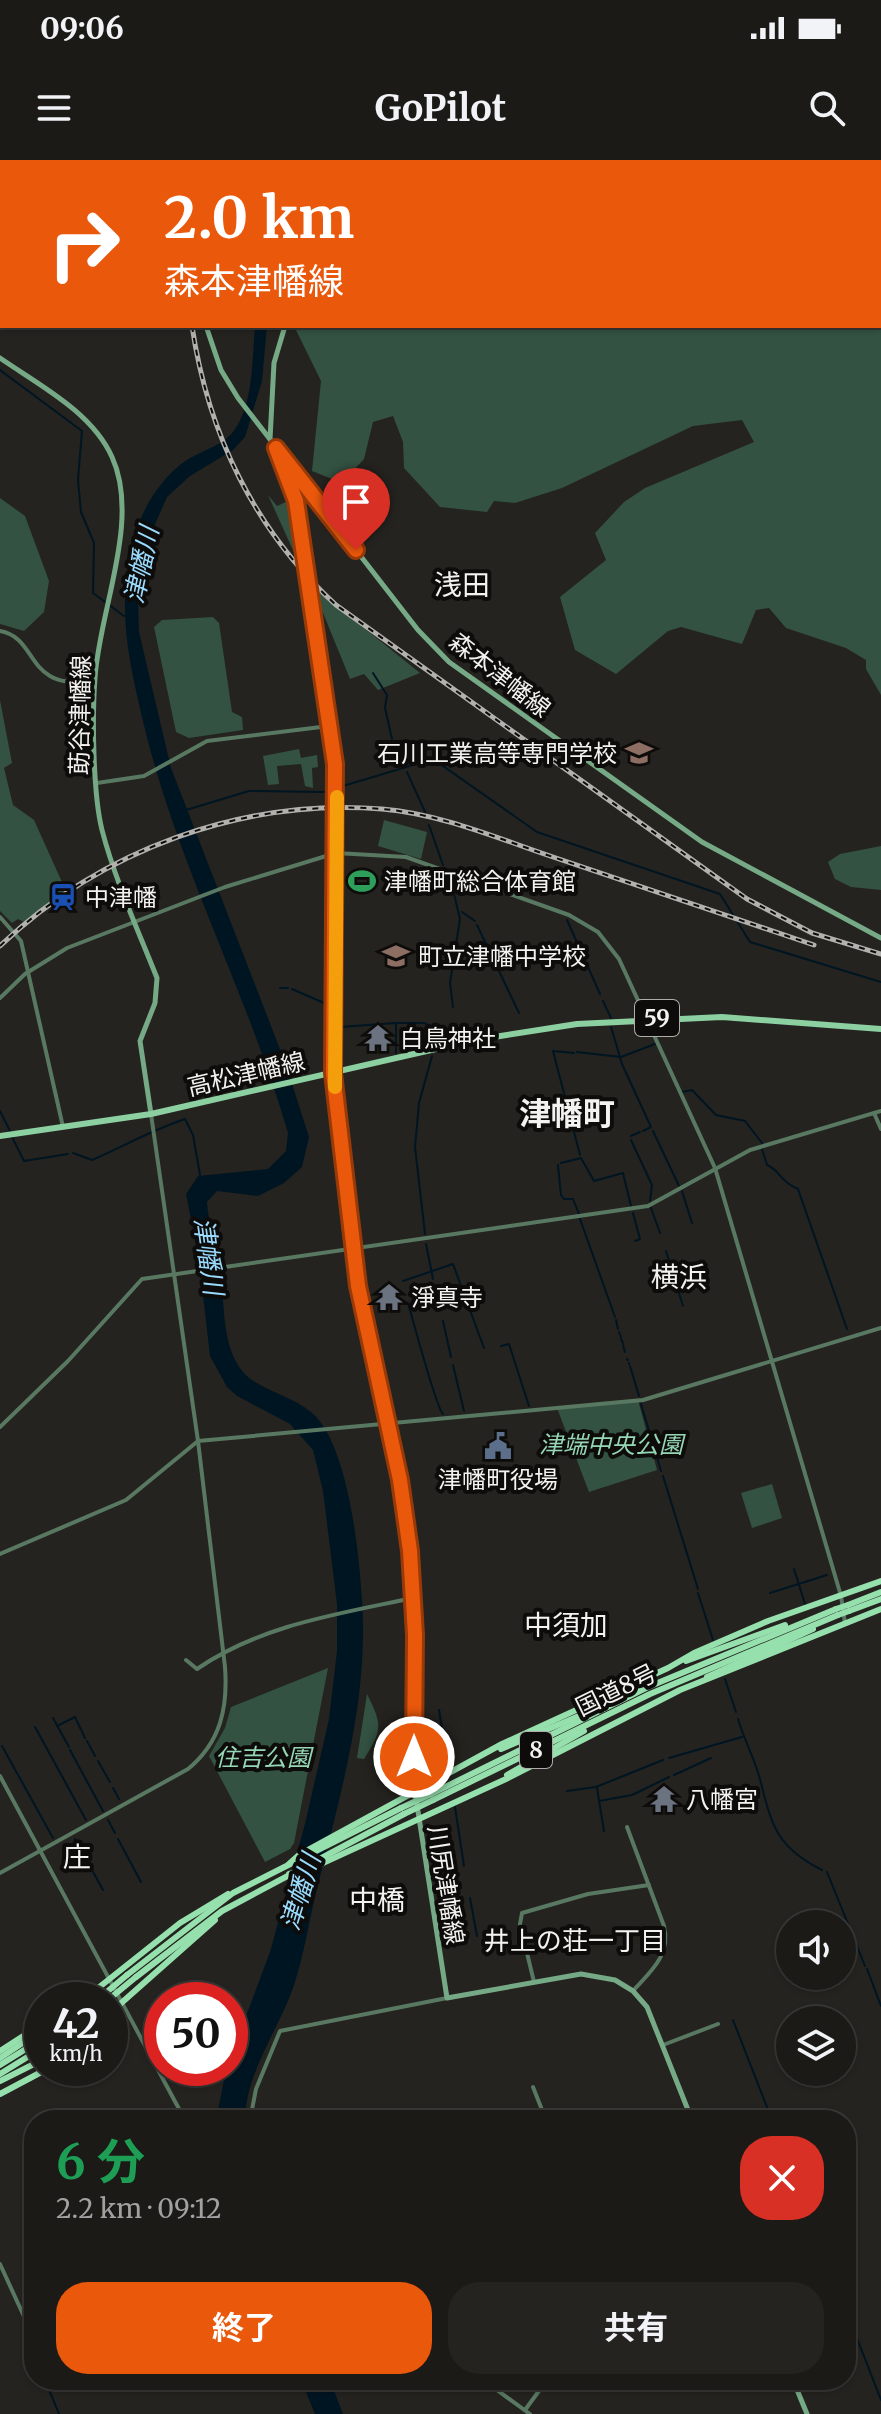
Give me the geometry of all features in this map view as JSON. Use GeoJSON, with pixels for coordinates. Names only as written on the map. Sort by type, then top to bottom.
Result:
{"type":"FeatureCollection","features":[{"type":"Feature","properties":{"kind":"highway"},"geometry":{"type":"LineString","coordinates":[[355,1827],[494,1750],[694,1653],[768,1621],[881,1581]]}},
{"type":"Feature","properties":{"kind":"highway","name":"国道8号"},"geometry":{"type":"LineString","coordinates":[[849,1608],[881,1592]]}},
{"type":"Feature","properties":{"kind":"highway","name":"国道8号"},"geometry":{"type":"LineString","coordinates":[[128,1982],[200,1925],[289,1874],[352,1844],[403,1811],[606,1715],[649,1690],[829,1615],[881,1599]]}},
{"type":"Feature","properties":{"kind":"highway"},"geometry":{"type":"LineString","coordinates":[[352,1844],[497,1783],[680,1690],[881,1609]]}},
{"type":"Feature","properties":{"kind":"highway","name":"8"},"geometry":{"type":"LineString","coordinates":[[668,1668],[812,1615],[829,1615]]}},
{"type":"Feature","properties":{"kind":"highway","name":"8"},"geometry":{"type":"LineString","coordinates":[[680,1690],[829,1615]]}},
{"type":"Feature","properties":{"kind":"highway","name":"国道8号"},"geometry":{"type":"LineString","coordinates":[[432,1797],[613,1703],[637,1696]]}},
{"type":"Feature","properties":{"kind":"highway","name":"8"},"geometry":{"type":"LineString","coordinates":[[494,1750],[613,1703]]}},
{"type":"Feature","properties":{"kind":"highway","name":"8"},"geometry":{"type":"LineString","coordinates":[[497,1783],[600,1722],[606,1715]]}},
{"type":"Feature","properties":{"kind":"highway","name":"国道8号"},"geometry":{"type":"LineString","coordinates":[[120,1982],[233,1893],[355,1827],[403,1811]]}},
{"type":"Feature","properties":{"kind":"highway","name":"8"},"geometry":{"type":"LineString","coordinates":[[105,1982],[180,1923],[233,1893]]}},
{"type":"Feature","properties":{"kind":"highway","name":"8"},"geometry":{"type":"LineString","coordinates":[[128,1999],[234,1904]]}},
{"type":"Feature","properties":{"kind":"highway"},"geometry":{"type":"LineString","coordinates":[[0,2051],[24,2036]]}},
{"type":"Feature","properties":{"kind":"highway"},"geometry":{"type":"LineString","coordinates":[[0,2058],[24,2042]]}},
{"type":"Feature","properties":{"kind":"highway"},"geometry":{"type":"LineString","coordinates":[[0,2065],[24,2050]]}},
{"type":"Feature","properties":{"kind":"highway"},"geometry":{"type":"LineString","coordinates":[[0,2074],[24,2059]]}},
{"type":"Feature","properties":{"kind":"highway"},"geometry":{"type":"LineString","coordinates":[[0,2081],[24,2069]]}},
{"type":"Feature","properties":{"kind":"highway"},"geometry":{"type":"LineString","coordinates":[[0,2094],[24,2081]]}},
{"type":"Feature","properties":{"kind":"main road","name":"森本津幡線"},"geometry":{"type":"LineString","coordinates":[[207,328],[221,370],[238,398],[418,630],[449,662],[702,842],[881,938]]}},
{"type":"Feature","properties":{"kind":"main road"},"geometry":{"type":"LineString","coordinates":[[270,440],[274,363],[284,328]]}},
{"type":"Feature","properties":{"kind":"main road","name":"莇谷津幡線"},"geometry":{"type":"LineString","coordinates":[[0,358],[91,425],[113,458],[123,505],[95,683],[97,783],[103,834],[158,989],[140,1041],[151,1114]]}},
{"type":"Feature","properties":{"kind":"main road","name":"川尻津幡線"},"geometry":{"type":"LineString","coordinates":[[276,448],[293,488],[299,521],[337,788],[333,1073],[354,1251],[404,1506],[413,1598],[417,1818],[447,1998]]}},
{"type":"Feature","properties":{"kind":"main road","name":"高松津幡線"},"geometry":{"type":"LineString","coordinates":[[0,1136],[151,1114],[522,1032],[647,1018],[779,1019],[881,1029]]}},
{"type":"Feature","properties":{"kind":"main road"},"geometry":{"type":"LineString","coordinates":[[447,1998],[592,1974],[615,1980],[633,1991],[647,2007],[688,2110]]}},
{"type":"Feature","properties":{"kind":"main road"},"geometry":{"type":"LineString","coordinates":[[797,2390],[807,2414]]}},
{"type":"Feature","properties":{"kind":"street"},"geometry":{"type":"LineString","coordinates":[[0,631],[17,635],[50,676],[60,681],[95,683]]}},
{"type":"Feature","properties":{"kind":"street"},"geometry":{"type":"LineString","coordinates":[[97,783],[114,783],[149,773],[207,741],[329,726]]}},
{"type":"Feature","properties":{"kind":"street"},"geometry":{"type":"LineString","coordinates":[[0,998],[29,971],[67,948],[223,888],[336,853],[406,857],[569,915],[598,932],[608,944],[647,1018],[715,1168],[841,1596],[845,1623]]}},
{"type":"Feature","properties":{"kind":"street"},"geometry":{"type":"LineString","coordinates":[[0,917],[21,941],[63,1127]]}},
{"type":"Feature","properties":{"kind":"street"},"geometry":{"type":"LineString","coordinates":[[0,1427],[68,1361],[142,1279],[354,1251],[648,1206],[715,1168],[774,1142],[881,1111]]}},
{"type":"Feature","properties":{"kind":"street"},"geometry":{"type":"LineString","coordinates":[[874,1113],[881,1129]]}},
{"type":"Feature","properties":{"kind":"street"},"geometry":{"type":"LineString","coordinates":[[0,1873],[174,1778],[201,1757],[219,1729],[226,1704],[223,1651],[198,1441],[151,1114]]}},
{"type":"Feature","properties":{"kind":"street"},"geometry":{"type":"LineString","coordinates":[[0,1554],[126,1500],[198,1441],[643,1400],[881,1328]]}},
{"type":"Feature","properties":{"kind":"street"},"geometry":{"type":"LineString","coordinates":[[186,1660],[197,1669],[223,1651],[260,1636],[333,1614],[413,1598]]}},
{"type":"Feature","properties":{"kind":"street"},"geometry":{"type":"LineString","coordinates":[[0,1776],[111,1982]]}},
{"type":"Feature","properties":{"kind":"street"},"geometry":{"type":"LineString","coordinates":[[627,1827],[664,1926],[666,1943],[658,1964],[633,1991]]}},
{"type":"Feature","properties":{"kind":"street"},"geometry":{"type":"LineString","coordinates":[[534,1982],[520,1924],[522,1913],[588,1894],[649,1885]]}},
{"type":"Feature","properties":{"kind":"street"},"geometry":{"type":"LineString","coordinates":[[252,2110],[261,2074],[276,2037],[284,2028],[447,1998]]}},
{"type":"Feature","properties":{"kind":"street"},"geometry":{"type":"LineString","coordinates":[[128,2015],[180,2110]]}},
{"type":"Feature","properties":{"kind":"street"},"geometry":{"type":"LineString","coordinates":[[663,2045],[718,2024]]}},
{"type":"Feature","properties":{"kind":"street"},"geometry":{"type":"LineString","coordinates":[[533,2087],[542,2110]]}},
{"type":"Feature","properties":{"kind":"street"},"geometry":{"type":"LineString","coordinates":[[0,2264],[24,2316]]}},
{"type":"Feature","properties":{"kind":"street"},"geometry":{"type":"LineString","coordinates":[[497,2390],[530,2414]]}},
{"type":"Feature","properties":{"kind":"street"},"geometry":{"type":"LineString","coordinates":[[525,2410],[540,2390]]}},
{"type":"Feature","properties":{"kind":"green space"},"geometry":{"type":"Polygon","coordinates":[[[295,328],[881,328],[881,695],[866,669],[866,660],[846,648],[786,628],[769,608],[756,610],[742,644],[681,627],[668,631],[616,674],[575,650],[560,597],[606,560],[595,533],[624,502],[645,488],[754,442],[742,420],[693,426],[562,488],[515,503],[494,501],[487,512],[440,507],[404,468],[403,442],[393,416],[373,422],[364,459],[342,483],[312,471],[321,381],[295,328]]]}},
{"type":"Feature","properties":{"kind":"green space"},"geometry":{"type":"Polygon","coordinates":[[[286,488],[297,559],[268,495],[277,506],[288,501],[286,488]]]}},
{"type":"Feature","properties":{"kind":"green space"},"geometry":{"type":"Polygon","coordinates":[[[0,498],[25,516],[49,581],[44,612],[24,631],[0,624],[0,498]]]}},
{"type":"Feature","properties":{"kind":"green space"},"geometry":{"type":"Polygon","coordinates":[[[312,586],[420,673],[378,690],[364,674],[350,679],[312,586]]]}},
{"type":"Feature","properties":{"kind":"green space"},"geometry":{"type":"Polygon","coordinates":[[[213,617],[219,623],[232,712],[242,717],[243,730],[189,738],[176,732],[154,627],[162,620],[213,617]]]}},
{"type":"Feature","properties":{"kind":"green space"},"geometry":{"type":"Polygon","coordinates":[[[0,700],[12,763],[4,768],[13,805],[34,820],[66,891],[26,923],[18,919],[12,923],[0,911],[0,700]]]}},
{"type":"Feature","properties":{"kind":"green space"},"geometry":{"type":"Polygon","coordinates":[[[299,749],[301,758],[317,755],[318,767],[312,768],[313,788],[305,786],[301,764],[277,766],[279,784],[268,785],[263,756],[299,749]]]}},
{"type":"Feature","properties":{"kind":"green space"},"geometry":{"type":"Polygon","coordinates":[[[384,820],[427,832],[421,859],[378,846],[384,820]]]}},
{"type":"Feature","properties":{"kind":"green space"},"geometry":{"type":"Polygon","coordinates":[[[881,846],[881,890],[851,887],[835,879],[828,862],[840,854],[881,846]]]}},
{"type":"Feature","properties":{"kind":"green space","name":"津端中央公園"},"geometry":{"type":"Polygon","coordinates":[[[638,1400],[657,1470],[589,1492],[557,1408],[638,1400]]]}},
{"type":"Feature","properties":{"kind":"green space"},"geometry":{"type":"Polygon","coordinates":[[[772,1484],[782,1518],[752,1528],[741,1493],[772,1484]]]}},
{"type":"Feature","properties":{"kind":"green space","name":"住吉公園"},"geometry":{"type":"Polygon","coordinates":[[[328,1668],[294,1843],[290,1849],[265,1862],[209,1756],[225,1728],[231,1707],[328,1668]]]}},
{"type":"Feature","properties":{"kind":"green space"},"geometry":{"type":"Polygon","coordinates":[[[367,1694],[376,1714],[378,1728],[364,1759],[357,1758],[367,1694]]]}},
{"type":"Feature","properties":{"kind":"water","name":"津幡川"},"geometry":{"type":"Polygon","coordinates":[[[255,328],[267,328],[262,381],[245,437],[233,450],[190,476],[167,497],[149,538],[138,597],[139,632],[171,768],[285,1062],[309,1137],[302,1167],[284,1183],[258,1196],[217,1191],[207,1202],[219,1261],[230,1347],[235,1360],[250,1378],[311,1412],[324,1427],[334,1447],[343,1472],[354,1527],[363,1636],[351,1744],[298,1973],[257,2068],[246,2110],[218,2110],[223,2086],[248,2086],[248,2011],[270,1952],[305,1824],[329,1719],[337,1651],[337,1604],[323,1491],[313,1450],[290,1424],[237,1396],[227,1387],[210,1356],[199,1260],[186,1194],[198,1176],[268,1169],[286,1151],[288,1133],[253,1028],[192,874],[156,770],[129,654],[125,594],[134,537],[150,500],[177,468],[224,441],[233,432],[245,409],[255,328]]]}},
{"type":"Feature","properties":{"kind":"water"},"geometry":{"type":"Polygon","coordinates":[[[305,2390],[334,2390],[343,2414],[315,2414],[305,2390]]]}},
{"type":"Feature","properties":{"kind":"waterway","name":"津幡川"},"geometry":{"type":"LineString","coordinates":[[0,370],[82,431],[78,480],[81,512],[94,543],[93,593],[124,616]]}},
{"type":"Feature","properties":{"kind":"waterway"},"geometry":{"type":"LineString","coordinates":[[373,673],[387,695],[385,708],[392,739]]}},
{"type":"Feature","properties":{"kind":"waterway"},"geometry":{"type":"LineString","coordinates":[[393,747],[405,767]]}},
{"type":"Feature","properties":{"kind":"waterway"},"geometry":{"type":"LineString","coordinates":[[186,810],[249,791],[323,792],[433,759],[537,832],[720,894],[750,942],[881,982]]}},
{"type":"Feature","properties":{"kind":"waterway"},"geometry":{"type":"LineString","coordinates":[[407,772],[426,814]]}},
{"type":"Feature","properties":{"kind":"waterway"},"geometry":{"type":"LineString","coordinates":[[429,825],[443,865]]}},
{"type":"Feature","properties":{"kind":"waterway"},"geometry":{"type":"LineString","coordinates":[[450,877],[460,919],[450,983],[453,1007]]}},
{"type":"Feature","properties":{"kind":"waterway"},"geometry":{"type":"LineString","coordinates":[[462,912],[475,921]]}},
{"type":"Feature","properties":{"kind":"waterway"},"geometry":{"type":"LineString","coordinates":[[567,920],[600,994]]}},
{"type":"Feature","properties":{"kind":"waterway"},"geometry":{"type":"LineString","coordinates":[[477,925],[519,1013]]}},
{"type":"Feature","properties":{"kind":"waterway"},"geometry":{"type":"LineString","coordinates":[[280,988],[288,988]]}},
{"type":"Feature","properties":{"kind":"waterway"},"geometry":{"type":"LineString","coordinates":[[292,989],[331,1006]]}},
{"type":"Feature","properties":{"kind":"waterway"},"geometry":{"type":"LineString","coordinates":[[603,1001],[611,1018]]}},
{"type":"Feature","properties":{"kind":"waterway"},"geometry":{"type":"LineString","coordinates":[[338,1007],[340,1027],[396,1023],[396,1053]]}},
{"type":"Feature","properties":{"kind":"waterway"},"geometry":{"type":"LineString","coordinates":[[396,1023],[424,1023],[459,1039]]}},
{"type":"Feature","properties":{"kind":"waterway"},"geometry":{"type":"LineString","coordinates":[[611,1027],[622,1064],[651,1127],[643,1131]]}},
{"type":"Feature","properties":{"kind":"waterway"},"geometry":{"type":"LineString","coordinates":[[433,1045],[436,1030]]}},
{"type":"Feature","properties":{"kind":"waterway"},"geometry":{"type":"LineString","coordinates":[[577,1052],[621,1057],[655,1044]]}},
{"type":"Feature","properties":{"kind":"waterway"},"geometry":{"type":"LineString","coordinates":[[574,1053],[553,1051],[580,1155]]}},
{"type":"Feature","properties":{"kind":"waterway"},"geometry":{"type":"LineString","coordinates":[[425,1234],[415,1147],[419,1103],[432,1056]]}},
{"type":"Feature","properties":{"kind":"waterway"},"geometry":{"type":"LineString","coordinates":[[682,1092],[692,1090],[716,1115],[745,1121],[762,1143]]}},
{"type":"Feature","properties":{"kind":"waterway"},"geometry":{"type":"LineString","coordinates":[[0,1111],[10,1131]]}},
{"type":"Feature","properties":{"kind":"waterway"},"geometry":{"type":"LineString","coordinates":[[73,1153],[92,1160],[185,1119],[193,1135],[200,1175]]}},
{"type":"Feature","properties":{"kind":"waterway"},"geometry":{"type":"LineString","coordinates":[[653,1131],[679,1186]]}},
{"type":"Feature","properties":{"kind":"waterway"},"geometry":{"type":"LineString","coordinates":[[631,1136],[640,1132]]}},
{"type":"Feature","properties":{"kind":"waterway"},"geometry":{"type":"LineString","coordinates":[[12,1137],[24,1161],[68,1154]]}},
{"type":"Feature","properties":{"kind":"waterway"},"geometry":{"type":"LineString","coordinates":[[631,1140],[652,1185],[650,1201]]}},
{"type":"Feature","properties":{"kind":"waterway"},"geometry":{"type":"LineString","coordinates":[[762,1149],[767,1165],[798,1189],[847,1329]]}},
{"type":"Feature","properties":{"kind":"waterway"},"geometry":{"type":"LineString","coordinates":[[561,1163],[581,1158],[594,1181],[623,1173],[631,1206]]}},
{"type":"Feature","properties":{"kind":"waterway"},"geometry":{"type":"LineString","coordinates":[[558,1165],[561,1195],[564,1199],[573,1199],[579,1214]]}},
{"type":"Feature","properties":{"kind":"waterway"},"geometry":{"type":"LineString","coordinates":[[682,1191],[692,1223]]}},
{"type":"Feature","properties":{"kind":"waterway"},"geometry":{"type":"LineString","coordinates":[[651,1208],[660,1233]]}},
{"type":"Feature","properties":{"kind":"waterway"},"geometry":{"type":"LineString","coordinates":[[633,1213],[640,1239],[635,1241]]}},
{"type":"Feature","properties":{"kind":"waterway"},"geometry":{"type":"LineString","coordinates":[[580,1219],[615,1317]]}},
{"type":"Feature","properties":{"kind":"waterway"},"geometry":{"type":"LineString","coordinates":[[426,1244],[433,1279]]}},
{"type":"Feature","properties":{"kind":"waterway"},"geometry":{"type":"LineString","coordinates":[[666,1251],[683,1306]]}},
{"type":"Feature","properties":{"kind":"waterway"},"geometry":{"type":"LineString","coordinates":[[403,1281],[453,1264],[484,1348]]}},
{"type":"Feature","properties":{"kind":"waterway"},"geometry":{"type":"LineString","coordinates":[[408,1303],[443,1414]]}},
{"type":"Feature","properties":{"kind":"waterway"},"geometry":{"type":"LineString","coordinates":[[616,1320],[618,1329]]}},
{"type":"Feature","properties":{"kind":"waterway"},"geometry":{"type":"LineString","coordinates":[[443,1321],[451,1357]]}},
{"type":"Feature","properties":{"kind":"waterway"},"geometry":{"type":"LineString","coordinates":[[619,1332],[621,1337]]}},
{"type":"Feature","properties":{"kind":"waterway"},"geometry":{"type":"LineString","coordinates":[[621,1339],[623,1343]]}},
{"type":"Feature","properties":{"kind":"waterway"},"geometry":{"type":"LineString","coordinates":[[501,1346],[509,1344],[529,1406]]}},
{"type":"Feature","properties":{"kind":"waterway"},"geometry":{"type":"LineString","coordinates":[[623,1345],[625,1352]]}},
{"type":"Feature","properties":{"kind":"waterway"},"geometry":{"type":"LineString","coordinates":[[453,1365],[464,1411]]}},
{"type":"Feature","properties":{"kind":"waterway"},"geometry":{"type":"LineString","coordinates":[[630,1366],[639,1396]]}},
{"type":"Feature","properties":{"kind":"waterway"},"geometry":{"type":"LineString","coordinates":[[641,1404],[661,1471]]}},
{"type":"Feature","properties":{"kind":"waterway"},"geometry":{"type":"LineString","coordinates":[[663,1476],[698,1589]]}},
{"type":"Feature","properties":{"kind":"waterway"},"geometry":{"type":"LineString","coordinates":[[794,1569],[805,1604]]}},
{"type":"Feature","properties":{"kind":"waterway"},"geometry":{"type":"LineString","coordinates":[[770,1593],[827,1575]]}},
{"type":"Feature","properties":{"kind":"waterway"},"geometry":{"type":"LineString","coordinates":[[698,1593],[713,1640]]}},
{"type":"Feature","properties":{"kind":"waterway"},"geometry":{"type":"LineString","coordinates":[[725,1679],[736,1712]]}},
{"type":"Feature","properties":{"kind":"waterway"},"geometry":{"type":"LineString","coordinates":[[439,1710],[449,1770]]}},
{"type":"Feature","properties":{"kind":"waterway"},"geometry":{"type":"LineString","coordinates":[[57,1726],[75,1717],[85,1738]]}},
{"type":"Feature","properties":{"kind":"waterway"},"geometry":{"type":"LineString","coordinates":[[53,1718],[69,1747]]}},
{"type":"Feature","properties":{"kind":"waterway"},"geometry":{"type":"LineString","coordinates":[[738,1719],[779,1835],[795,1853],[822,1870]]}},
{"type":"Feature","properties":{"kind":"waterway"},"geometry":{"type":"LineString","coordinates":[[35,1727],[86,1820]]}},
{"type":"Feature","properties":{"kind":"waterway"},"geometry":{"type":"LineString","coordinates":[[669,1758],[742,1737]]}},
{"type":"Feature","properties":{"kind":"waterway"},"geometry":{"type":"LineString","coordinates":[[87,1741],[95,1756]]}},
{"type":"Feature","properties":{"kind":"waterway"},"geometry":{"type":"LineString","coordinates":[[2,1746],[53,1838]]}},
{"type":"Feature","properties":{"kind":"waterway"},"geometry":{"type":"LineString","coordinates":[[70,1750],[103,1811]]}},
{"type":"Feature","properties":{"kind":"waterway"},"geometry":{"type":"LineString","coordinates":[[674,1775],[711,1758]]}},
{"type":"Feature","properties":{"kind":"waterway"},"geometry":{"type":"LineString","coordinates":[[567,1791],[596,1787],[663,1760]]}},
{"type":"Feature","properties":{"kind":"waterway"},"geometry":{"type":"LineString","coordinates":[[98,1761],[110,1782]]}},
{"type":"Feature","properties":{"kind":"waterway"},"geometry":{"type":"LineString","coordinates":[[599,1801],[632,1795],[669,1777]]}},
{"type":"Feature","properties":{"kind":"waterway"},"geometry":{"type":"LineString","coordinates":[[113,1788],[119,1799]]}},
{"type":"Feature","properties":{"kind":"waterway"},"geometry":{"type":"LineString","coordinates":[[597,1788],[604,1831]]}},
{"type":"Feature","properties":{"kind":"waterway"},"geometry":{"type":"LineString","coordinates":[[455,1807],[464,1866]]}},
{"type":"Feature","properties":{"kind":"waterway"},"geometry":{"type":"LineString","coordinates":[[108,1820],[115,1833]]}},
{"type":"Feature","properties":{"kind":"waterway"},"geometry":{"type":"LineString","coordinates":[[75,1839],[103,1890]]}},
{"type":"Feature","properties":{"kind":"waterway"},"geometry":{"type":"LineString","coordinates":[[118,1839],[141,1882]]}},
{"type":"Feature","properties":{"kind":"waterway"},"geometry":{"type":"LineString","coordinates":[[827,1872],[865,1966]]}},
{"type":"Feature","properties":{"kind":"waterway"},"geometry":{"type":"LineString","coordinates":[[470,1898],[477,1936]]}},
{"type":"Feature","properties":{"kind":"waterway"},"geometry":{"type":"LineString","coordinates":[[867,1969],[881,2006]]}},
{"type":"Feature","properties":{"kind":"waterway"},"geometry":{"type":"LineString","coordinates":[[733,2020],[768,2110]]}},
{"type":"Feature","properties":{"kind":"waterway"},"geometry":{"type":"LineString","coordinates":[[856,2336],[881,2400]]}},
{"type":"Feature","properties":{"kind":"waterway"},"geometry":{"type":"LineString","coordinates":[[49,2390],[59,2414]]}},
{"type":"Feature","properties":{"kind":"railway"},"geometry":{"type":"LineString","coordinates":[[192,328],[210,405],[240,478],[259,513],[282,545],[336,605],[747,899],[812,933],[881,954]]}},
{"type":"Feature","properties":{"kind":"railway"},"geometry":{"type":"LineString","coordinates":[[0,946],[40,912],[83,883],[128,858],[176,837],[226,822],[277,812],[330,808],[382,809],[448,822],[814,945]]}},
{"type":"Feature","properties":{"kind":"slow traffic"},"geometry":{"type":"LineString","coordinates":[[335,1087],[333,1023],[337,797]]}},
{"type":"Feature","properties":{"kind":"place","name":"石川工業高等専門学校"},"geometry":{"type":"Point","coordinates":[639,753]}},
{"type":"Feature","properties":{"kind":"place","name":"津幡町総合体育館"},"geometry":{"type":"Point","coordinates":[362,881]}},
{"type":"Feature","properties":{"kind":"place","name":"中津幡"},"geometry":{"type":"Point","coordinates":[63,897]}},
{"type":"Feature","properties":{"kind":"place","name":"町立津幡中学校"},"geometry":{"type":"Point","coordinates":[396,956]}},
{"type":"Feature","properties":{"kind":"place","name":"白鳥神社"},"geometry":{"type":"Point","coordinates":[378,1038]}},
{"type":"Feature","properties":{"kind":"place","name":"淨真寺"},"geometry":{"type":"Point","coordinates":[389,1297]}},
{"type":"Feature","properties":{"kind":"place","name":"津幡町役場"},"geometry":{"type":"Point","coordinates":[498,1446]}},
{"type":"Feature","properties":{"kind":"place","name":"八幡宮"},"geometry":{"type":"Point","coordinates":[664,1799]}},
{"type":"Feature","properties":{"kind":"district","name":"浅田"},"geometry":{"type":"Point","coordinates":[462,585]}},
{"type":"Feature","properties":{"kind":"district","name":"津幡町"},"geometry":{"type":"Point","coordinates":[567,1114]}},
{"type":"Feature","properties":{"kind":"district","name":"横浜"},"geometry":{"type":"Point","coordinates":[679,1277]}},
{"type":"Feature","properties":{"kind":"district","name":"中須加"},"geometry":{"type":"Point","coordinates":[566,1625]}},
{"type":"Feature","properties":{"kind":"district","name":"庄"},"geometry":{"type":"Point","coordinates":[77,1857]}},
{"type":"Feature","properties":{"kind":"district","name":"中橋"},"geometry":{"type":"Point","coordinates":[377,1900]}},
{"type":"Feature","properties":{"kind":"district","name":"井上の荘一丁目"},"geometry":{"type":"Point","coordinates":[575,1940]}},
{"type":"Feature","properties":{"kind":"route"},"geometry":{"type":"LineString","coordinates":[[356,550],[276,448],[296,501],[335,764],[333,1073],[358,1286],[400,1480],[410,1551],[415,1635],[414,1757]]}}]}
